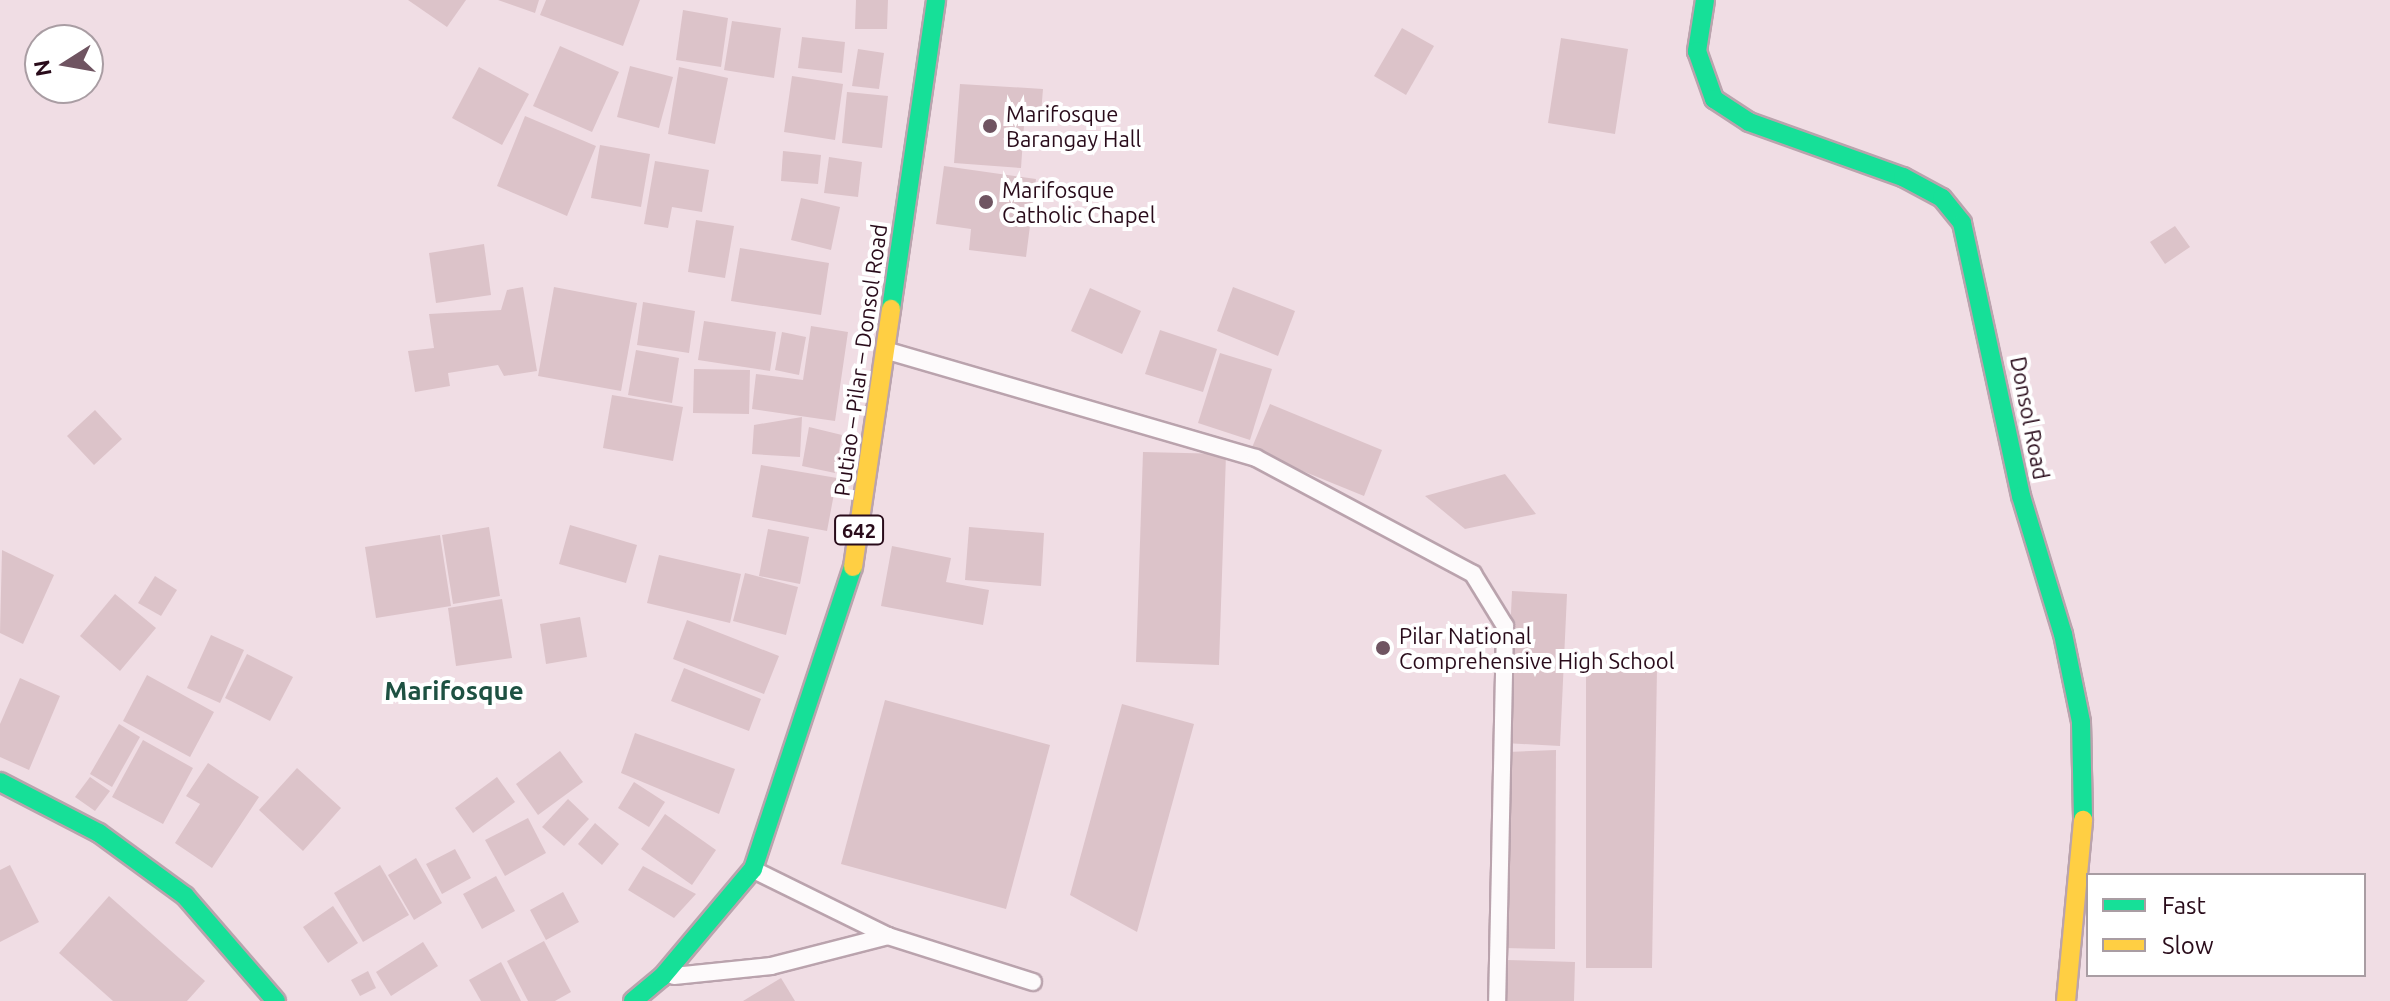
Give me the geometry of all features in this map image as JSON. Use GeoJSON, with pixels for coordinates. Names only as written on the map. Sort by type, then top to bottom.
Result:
{"type":"FeatureCollection","features":[{"type":"Feature","properties":{"kind":"main road","name":"Putiao – Pilar – Donsol Road"},"geometry":{"type":"LineString","coordinates":[[633,1001],[662,977],[753,869],[849,593],[936,0]]}},
{"type":"Feature","properties":{"kind":"main road","name":"Donsol Road"},"geometry":{"type":"LineString","coordinates":[[1705,0],[1697,51],[1714,99],[1749,122],[1903,177],[1942,198],[1962,223],[2021,496],[2063,634],[2081,722],[2083,815],[2066,1001]]}},
{"type":"Feature","properties":{"kind":"main road"},"geometry":{"type":"LineString","coordinates":[[0,782],[99,833],[185,896],[276,1001]]}},
{"type":"Feature","properties":{"kind":"lane"},"geometry":{"type":"LineString","coordinates":[[886,350],[1256,458],[1473,574],[1505,626],[1497,1001]]}},
{"type":"Feature","properties":{"kind":"lane"},"geometry":{"type":"LineString","coordinates":[[753,869],[888,936],[1033,982]]}},
{"type":"Feature","properties":{"kind":"lane"},"geometry":{"type":"LineString","coordinates":[[662,977],[771,966],[888,936]]}},
{"type":"Feature","properties":{"kind":"building"},"geometry":{"type":"Polygon","coordinates":[[[408,0],[466,0],[447,27],[408,0]]]}},
{"type":"Feature","properties":{"kind":"building"},"geometry":{"type":"Polygon","coordinates":[[[498,0],[539,0],[535,13],[498,0]]]}},
{"type":"Feature","properties":{"kind":"building"},"geometry":{"type":"Polygon","coordinates":[[[546,0],[640,0],[623,46],[540,15],[546,0]]]}},
{"type":"Feature","properties":{"kind":"building"},"geometry":{"type":"Polygon","coordinates":[[[856,0],[888,0],[887,29],[855,29],[856,0]]]}},
{"type":"Feature","properties":{"kind":"building"},"geometry":{"type":"Polygon","coordinates":[[[683,10],[728,18],[721,67],[676,60],[683,10]]]}},
{"type":"Feature","properties":{"kind":"building"},"geometry":{"type":"Polygon","coordinates":[[[732,21],[781,28],[774,78],[724,70],[732,21]]]}},
{"type":"Feature","properties":{"kind":"building"},"geometry":{"type":"Polygon","coordinates":[[[1402,28],[1434,46],[1406,95],[1374,76],[1402,28]]]}},
{"type":"Feature","properties":{"kind":"building"},"geometry":{"type":"Polygon","coordinates":[[[802,37],[845,42],[842,73],[798,68],[802,37]]]}},
{"type":"Feature","properties":{"kind":"building"},"geometry":{"type":"Polygon","coordinates":[[[1561,38],[1628,49],[1615,134],[1548,123],[1561,38]]]}},
{"type":"Feature","properties":{"kind":"building"},"geometry":{"type":"Polygon","coordinates":[[[560,46],[619,72],[592,132],[533,106],[560,46]]]}},
{"type":"Feature","properties":{"kind":"building"},"geometry":{"type":"Polygon","coordinates":[[[858,49],[884,53],[879,89],[852,86],[858,49]]]}},
{"type":"Feature","properties":{"kind":"building"},"geometry":{"type":"Polygon","coordinates":[[[630,66],[673,77],[659,128],[617,117],[630,66]]]}},
{"type":"Feature","properties":{"kind":"building"},"geometry":{"type":"Polygon","coordinates":[[[479,67],[529,94],[502,145],[452,118],[479,67]]]}},
{"type":"Feature","properties":{"kind":"building"},"geometry":{"type":"Polygon","coordinates":[[[679,67],[728,78],[715,144],[668,134],[679,67]]]}},
{"type":"Feature","properties":{"kind":"building"},"geometry":{"type":"Polygon","coordinates":[[[792,76],[843,84],[835,140],[784,132],[792,76]]]}},
{"type":"Feature","properties":{"kind":"building","name":"Marifosque Barangay Hall"},"geometry":{"type":"Polygon","coordinates":[[[960,84],[1043,89],[1040,126],[1024,125],[1021,168],[954,163],[960,84]]]}},
{"type":"Feature","properties":{"kind":"building"},"geometry":{"type":"Polygon","coordinates":[[[847,92],[888,96],[882,148],[842,143],[847,92]]]}},
{"type":"Feature","properties":{"kind":"building"},"geometry":{"type":"Polygon","coordinates":[[[525,116],[596,146],[567,216],[497,186],[525,116]]]}},
{"type":"Feature","properties":{"kind":"building"},"geometry":{"type":"Polygon","coordinates":[[[600,145],[650,154],[641,207],[591,198],[600,145]]]}},
{"type":"Feature","properties":{"kind":"building"},"geometry":{"type":"Polygon","coordinates":[[[783,151],[821,155],[818,184],[781,181],[783,151]]]}},
{"type":"Feature","properties":{"kind":"building"},"geometry":{"type":"Polygon","coordinates":[[[829,157],[862,162],[858,197],[824,193],[829,157]]]}},
{"type":"Feature","properties":{"kind":"building"},"geometry":{"type":"Polygon","coordinates":[[[655,161],[709,170],[702,212],[672,207],[668,228],[644,224],[655,161]]]}},
{"type":"Feature","properties":{"kind":"building","name":"Marifosque Catholic Chapel"},"geometry":{"type":"Polygon","coordinates":[[[944,166],[1036,179],[1026,257],[969,250],[971,229],[936,224],[944,166]]]}},
{"type":"Feature","properties":{"kind":"building"},"geometry":{"type":"Polygon","coordinates":[[[801,198],[840,207],[831,250],[791,240],[801,198]]]}},
{"type":"Feature","properties":{"kind":"building"},"geometry":{"type":"Polygon","coordinates":[[[696,220],[734,226],[725,278],[688,272],[696,220]]]}},
{"type":"Feature","properties":{"kind":"building"},"geometry":{"type":"Polygon","coordinates":[[[2175,226],[2190,247],[2165,264],[2150,242],[2175,226]]]}},
{"type":"Feature","properties":{"kind":"building"},"geometry":{"type":"Polygon","coordinates":[[[484,244],[491,295],[436,303],[429,253],[484,244]]]}},
{"type":"Feature","properties":{"kind":"building"},"geometry":{"type":"Polygon","coordinates":[[[740,248],[829,263],[821,315],[731,301],[740,248]]]}},
{"type":"Feature","properties":{"kind":"building"},"geometry":{"type":"Polygon","coordinates":[[[523,287],[537,371],[504,376],[498,365],[448,373],[450,386],[415,392],[408,351],[434,348],[429,314],[501,310],[507,290],[523,287]]]}},
{"type":"Feature","properties":{"kind":"building"},"geometry":{"type":"Polygon","coordinates":[[[554,287],[637,303],[621,391],[538,376],[554,287]]]}},
{"type":"Feature","properties":{"kind":"building"},"geometry":{"type":"Polygon","coordinates":[[[1233,287],[1295,311],[1278,356],[1217,331],[1233,287]]]}},
{"type":"Feature","properties":{"kind":"building"},"geometry":{"type":"Polygon","coordinates":[[[1090,288],[1141,311],[1122,354],[1071,331],[1090,288]]]}},
{"type":"Feature","properties":{"kind":"building"},"geometry":{"type":"Polygon","coordinates":[[[643,302],[695,311],[689,353],[637,345],[643,302]]]}},
{"type":"Feature","properties":{"kind":"building"},"geometry":{"type":"Polygon","coordinates":[[[704,321],[776,332],[770,371],[698,360],[704,321]]]}},
{"type":"Feature","properties":{"kind":"building"},"geometry":{"type":"Polygon","coordinates":[[[811,326],[848,332],[835,421],[752,409],[756,374],[803,380],[811,326]]]}},
{"type":"Feature","properties":{"kind":"building"},"geometry":{"type":"Polygon","coordinates":[[[1160,330],[1217,349],[1203,392],[1145,374],[1160,330]]]}},
{"type":"Feature","properties":{"kind":"building"},"geometry":{"type":"Polygon","coordinates":[[[782,332],[806,337],[799,375],[775,370],[782,332]]]}},
{"type":"Feature","properties":{"kind":"building"},"geometry":{"type":"Polygon","coordinates":[[[636,350],[679,358],[672,403],[628,395],[636,350]]]}},
{"type":"Feature","properties":{"kind":"building"},"geometry":{"type":"Polygon","coordinates":[[[1220,353],[1272,369],[1250,440],[1198,423],[1220,353]]]}},
{"type":"Feature","properties":{"kind":"building"},"geometry":{"type":"Polygon","coordinates":[[[694,369],[750,370],[749,414],[693,413],[694,369]]]}},
{"type":"Feature","properties":{"kind":"building"},"geometry":{"type":"Polygon","coordinates":[[[612,395],[683,407],[673,461],[603,448],[612,395]]]}},
{"type":"Feature","properties":{"kind":"building"},"geometry":{"type":"Polygon","coordinates":[[[1270,404],[1382,450],[1364,496],[1251,450],[1270,404]]]}},
{"type":"Feature","properties":{"kind":"building"},"geometry":{"type":"Polygon","coordinates":[[[95,410],[122,439],[94,465],[67,436],[95,410]]]}},
{"type":"Feature","properties":{"kind":"building"},"geometry":{"type":"Polygon","coordinates":[[[802,417],[800,457],[752,454],[754,425],[802,417]]]}},
{"type":"Feature","properties":{"kind":"building"},"geometry":{"type":"Polygon","coordinates":[[[809,427],[842,435],[835,473],[802,466],[809,427]]]}},
{"type":"Feature","properties":{"kind":"building"},"geometry":{"type":"Polygon","coordinates":[[[1143,452],[1226,454],[1219,665],[1136,662],[1143,452]]]}},
{"type":"Feature","properties":{"kind":"building"},"geometry":{"type":"Polygon","coordinates":[[[761,465],[837,478],[827,531],[752,517],[761,465]]]}},
{"type":"Feature","properties":{"kind":"building"},"geometry":{"type":"Polygon","coordinates":[[[1505,474],[1536,514],[1465,529],[1425,496],[1505,474]]]}},
{"type":"Feature","properties":{"kind":"building"},"geometry":{"type":"Polygon","coordinates":[[[570,525],[637,545],[626,583],[559,564],[570,525]]]}},
{"type":"Feature","properties":{"kind":"building"},"geometry":{"type":"Polygon","coordinates":[[[489,527],[500,596],[453,604],[442,535],[489,527]]]}},
{"type":"Feature","properties":{"kind":"building"},"geometry":{"type":"Polygon","coordinates":[[[969,527],[1044,533],[1041,586],[965,580],[969,527]]]}},
{"type":"Feature","properties":{"kind":"building"},"geometry":{"type":"Polygon","coordinates":[[[768,529],[809,537],[800,584],[759,576],[768,529]]]}},
{"type":"Feature","properties":{"kind":"building"},"geometry":{"type":"Polygon","coordinates":[[[440,535],[451,606],[376,618],[365,547],[440,535]]]}},
{"type":"Feature","properties":{"kind":"building"},"geometry":{"type":"Polygon","coordinates":[[[892,546],[951,558],[946,582],[989,590],[983,625],[881,606],[892,546]]]}},
{"type":"Feature","properties":{"kind":"building"},"geometry":{"type":"Polygon","coordinates":[[[2,550],[54,575],[23,644],[0,633],[2,550]]]}},
{"type":"Feature","properties":{"kind":"building"},"geometry":{"type":"Polygon","coordinates":[[[659,555],[741,574],[730,623],[647,603],[659,555]]]}},
{"type":"Feature","properties":{"kind":"building"},"geometry":{"type":"Polygon","coordinates":[[[745,573],[798,587],[786,635],[733,621],[745,573]]]}},
{"type":"Feature","properties":{"kind":"building"},"geometry":{"type":"Polygon","coordinates":[[[155,576],[177,590],[161,616],[138,603],[155,576]]]}},
{"type":"Feature","properties":{"kind":"building"},"geometry":{"type":"Polygon","coordinates":[[[1512,591],[1567,594],[1560,746],[1505,743],[1512,591]]]}},
{"type":"Feature","properties":{"kind":"building"},"geometry":{"type":"Polygon","coordinates":[[[115,594],[156,628],[120,671],[80,636],[115,594]]]}},
{"type":"Feature","properties":{"kind":"building"},"geometry":{"type":"Polygon","coordinates":[[[502,599],[512,658],[456,666],[448,608],[502,599]]]}},
{"type":"Feature","properties":{"kind":"building"},"geometry":{"type":"Polygon","coordinates":[[[580,617],[587,657],[546,664],[540,624],[580,617]]]}},
{"type":"Feature","properties":{"kind":"building"},"geometry":{"type":"Polygon","coordinates":[[[687,620],[779,656],[764,694],[673,659],[687,620]]]}},
{"type":"Feature","properties":{"kind":"building"},"geometry":{"type":"Polygon","coordinates":[[[211,635],[244,650],[220,703],[187,688],[211,635]]]}},
{"type":"Feature","properties":{"kind":"building"},"geometry":{"type":"Polygon","coordinates":[[[247,654],[293,677],[270,721],[225,698],[247,654]]]}},
{"type":"Feature","properties":{"kind":"building"},"geometry":{"type":"Polygon","coordinates":[[[684,668],[761,699],[749,731],[671,701],[684,668]]]}},
{"type":"Feature","properties":{"kind":"building"},"geometry":{"type":"Polygon","coordinates":[[[1586,668],[1657,669],[1652,968],[1586,968],[1586,668]]]}},
{"type":"Feature","properties":{"kind":"building"},"geometry":{"type":"Polygon","coordinates":[[[147,675],[214,712],[190,757],[123,721],[147,675]]]}},
{"type":"Feature","properties":{"kind":"building"},"geometry":{"type":"Polygon","coordinates":[[[20,678],[60,696],[29,770],[0,757],[0,724],[20,678]]]}},
{"type":"Feature","properties":{"kind":"building"},"geometry":{"type":"Polygon","coordinates":[[[885,700],[1050,745],[1006,909],[841,864],[885,700]]]}},
{"type":"Feature","properties":{"kind":"building"},"geometry":{"type":"Polygon","coordinates":[[[1122,704],[1194,724],[1137,932],[1070,895],[1122,704]]]}},
{"type":"Feature","properties":{"kind":"building"},"geometry":{"type":"Polygon","coordinates":[[[119,724],[140,737],[112,787],[90,774],[119,724]]]}},
{"type":"Feature","properties":{"kind":"building"},"geometry":{"type":"Polygon","coordinates":[[[635,733],[735,769],[719,814],[621,773],[635,733]]]}},
{"type":"Feature","properties":{"kind":"building"},"geometry":{"type":"Polygon","coordinates":[[[143,740],[193,768],[163,824],[112,797],[143,740]]]}},
{"type":"Feature","properties":{"kind":"building"},"geometry":{"type":"Polygon","coordinates":[[[1556,750],[1555,949],[1504,948],[1508,752],[1556,750]]]}},
{"type":"Feature","properties":{"kind":"building"},"geometry":{"type":"Polygon","coordinates":[[[560,751],[583,782],[538,815],[516,784],[560,751]]]}},
{"type":"Feature","properties":{"kind":"building"},"geometry":{"type":"Polygon","coordinates":[[[208,763],[259,797],[212,868],[175,843],[200,804],[186,796],[208,763]]]}},
{"type":"Feature","properties":{"kind":"building"},"geometry":{"type":"Polygon","coordinates":[[[297,768],[341,808],[303,851],[259,810],[297,768]]]}},
{"type":"Feature","properties":{"kind":"building"},"geometry":{"type":"Polygon","coordinates":[[[90,777],[110,791],[95,811],[75,797],[90,777]]]}},
{"type":"Feature","properties":{"kind":"building"},"geometry":{"type":"Polygon","coordinates":[[[497,777],[515,802],[473,833],[455,808],[497,777]]]}},
{"type":"Feature","properties":{"kind":"building"},"geometry":{"type":"Polygon","coordinates":[[[634,782],[665,802],[649,827],[618,808],[634,782]]]}},
{"type":"Feature","properties":{"kind":"building"},"geometry":{"type":"Polygon","coordinates":[[[568,799],[589,819],[564,846],[542,827],[568,799]]]}},
{"type":"Feature","properties":{"kind":"building"},"geometry":{"type":"Polygon","coordinates":[[[665,814],[716,850],[692,885],[641,849],[665,814]]]}},
{"type":"Feature","properties":{"kind":"building"},"geometry":{"type":"Polygon","coordinates":[[[528,818],[546,853],[505,876],[485,840],[528,818]]]}},
{"type":"Feature","properties":{"kind":"building"},"geometry":{"type":"Polygon","coordinates":[[[595,823],[619,844],[602,865],[578,844],[595,823]]]}},
{"type":"Feature","properties":{"kind":"building"},"geometry":{"type":"Polygon","coordinates":[[[455,849],[471,878],[442,894],[426,864],[455,849]]]}},
{"type":"Feature","properties":{"kind":"building"},"geometry":{"type":"Polygon","coordinates":[[[416,858],[442,903],[414,920],[388,875],[416,858]]]}},
{"type":"Feature","properties":{"kind":"building"},"geometry":{"type":"Polygon","coordinates":[[[10,865],[39,922],[0,942],[0,870],[10,865]]]}},
{"type":"Feature","properties":{"kind":"building"},"geometry":{"type":"Polygon","coordinates":[[[380,865],[409,915],[363,942],[334,893],[380,865]]]}},
{"type":"Feature","properties":{"kind":"building"},"geometry":{"type":"Polygon","coordinates":[[[643,866],[696,894],[674,918],[628,890],[643,866]]]}},
{"type":"Feature","properties":{"kind":"building"},"geometry":{"type":"Polygon","coordinates":[[[496,876],[515,911],[482,929],[463,894],[496,876]]]}},
{"type":"Feature","properties":{"kind":"building"},"geometry":{"type":"Polygon","coordinates":[[[563,892],[579,922],[546,940],[530,910],[563,892]]]}},
{"type":"Feature","properties":{"kind":"building"},"geometry":{"type":"Polygon","coordinates":[[[109,896],[205,981],[187,1001],[113,1001],[59,953],[109,896]]]}},
{"type":"Feature","properties":{"kind":"building"},"geometry":{"type":"Polygon","coordinates":[[[333,906],[358,943],[328,963],[303,927],[333,906]]]}},
{"type":"Feature","properties":{"kind":"building"},"geometry":{"type":"Polygon","coordinates":[[[544,941],[571,992],[555,1001],[528,1001],[507,961],[544,941]]]}},
{"type":"Feature","properties":{"kind":"building"},"geometry":{"type":"Polygon","coordinates":[[[423,942],[438,966],[391,996],[376,972],[423,942]]]}},
{"type":"Feature","properties":{"kind":"building"},"geometry":{"type":"Polygon","coordinates":[[[1506,960],[1575,962],[1574,1001],[1505,1001],[1506,960]]]}},
{"type":"Feature","properties":{"kind":"building"},"geometry":{"type":"Polygon","coordinates":[[[501,962],[521,1001],[481,1001],[469,980],[501,962]]]}},
{"type":"Feature","properties":{"kind":"building"},"geometry":{"type":"Polygon","coordinates":[[[368,971],[376,988],[360,996],[351,980],[368,971]]]}},
{"type":"Feature","properties":{"kind":"building"},"geometry":{"type":"Polygon","coordinates":[[[781,978],[795,1001],[743,1001],[781,978]]]}},
{"type":"Feature","properties":{"kind":"traffic: fast"},"geometry":{"type":"LineString","coordinates":[[891,309],[936,0]]}},
{"type":"Feature","properties":{"kind":"traffic: fast"},"geometry":{"type":"LineString","coordinates":[[1705,0],[1697,51],[1714,99],[1749,122],[1903,177],[1942,198],[1962,223],[2021,496],[2063,634],[2081,722],[2083,820]]}},
{"type":"Feature","properties":{"kind":"traffic: fast"},"geometry":{"type":"LineString","coordinates":[[633,1001],[662,977],[753,869],[853,567]]}},
{"type":"Feature","properties":{"kind":"traffic: fast"},"geometry":{"type":"LineString","coordinates":[[0,782],[99,833],[185,896],[276,1001]]}},
{"type":"Feature","properties":{"kind":"traffic: slow"},"geometry":{"type":"LineString","coordinates":[[853,567],[891,309]]}},
{"type":"Feature","properties":{"kind":"traffic: slow"},"geometry":{"type":"LineString","coordinates":[[2066,1001],[2083,820]]}},
{"type":"Feature","properties":{"kind":"place","name":"Marifosque Barangay Hall"},"geometry":{"type":"Point","coordinates":[990,126]}},
{"type":"Feature","properties":{"kind":"place","name":"Marifosque Catholic Chapel"},"geometry":{"type":"Point","coordinates":[986,202]}},
{"type":"Feature","properties":{"kind":"place","name":"Pilar National Comprehensive High School"},"geometry":{"type":"Point","coordinates":[1383,648]}},
{"type":"Feature","properties":{"kind":"district","name":"Marifosque"},"geometry":{"type":"Point","coordinates":[454,691]}}]}
